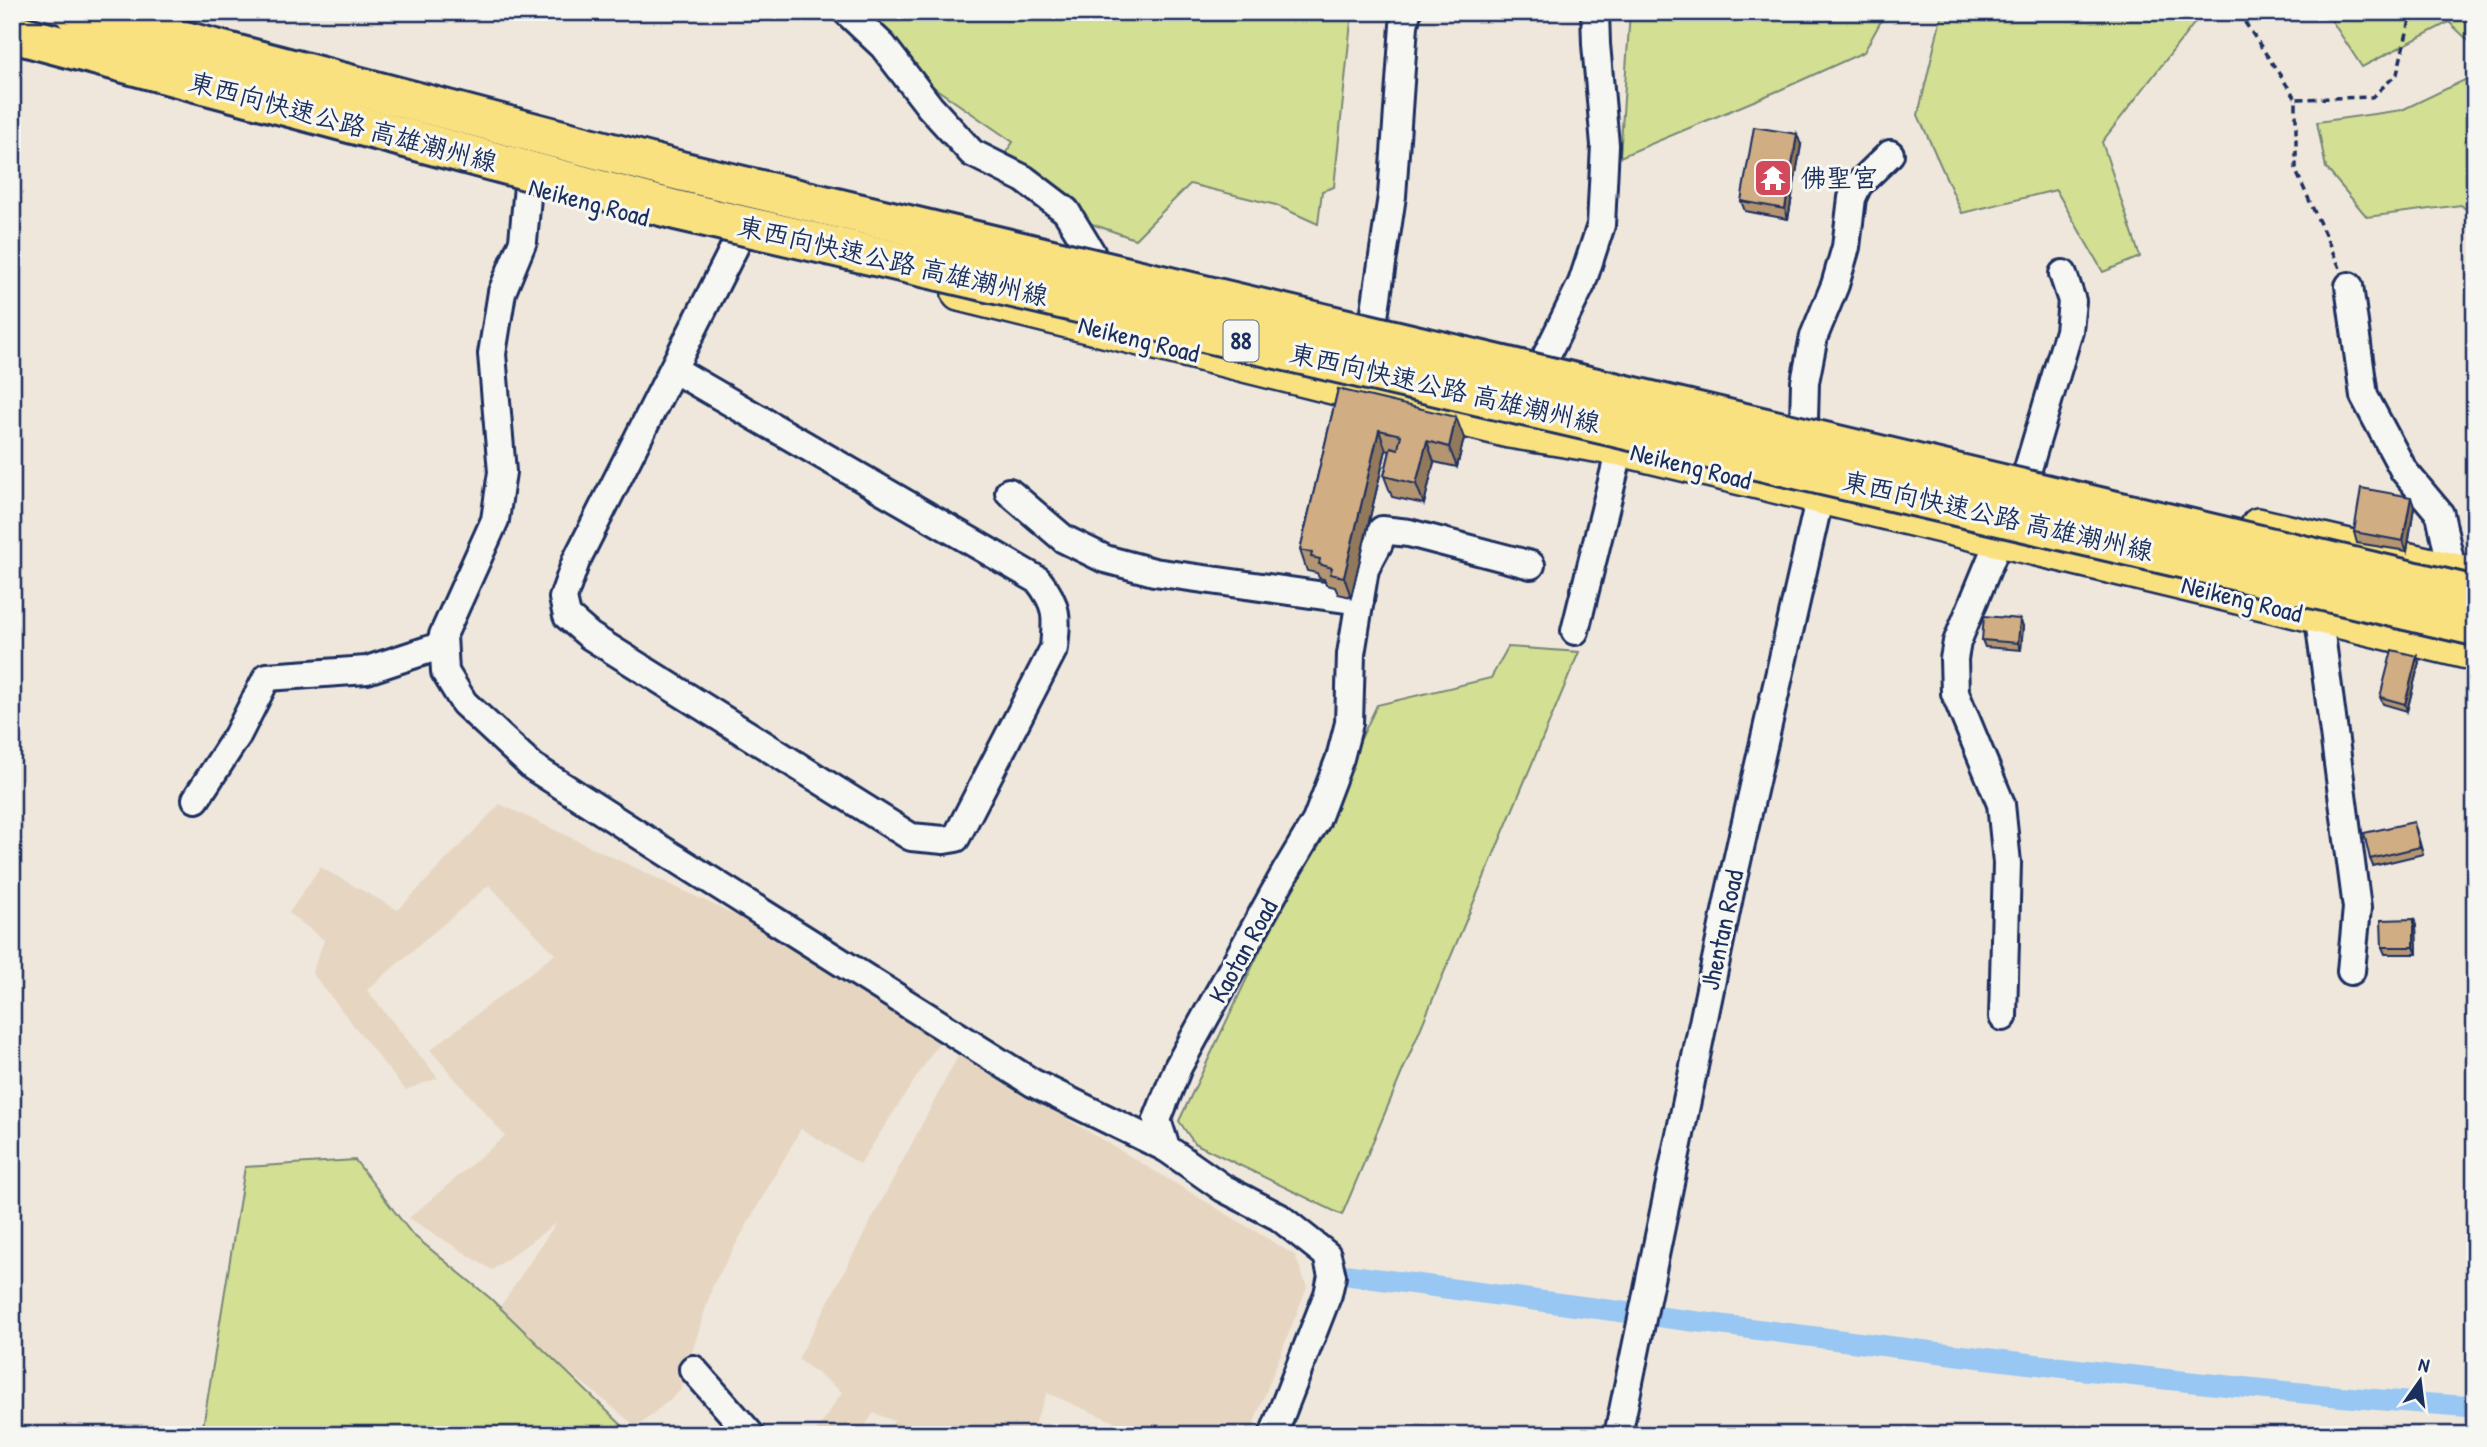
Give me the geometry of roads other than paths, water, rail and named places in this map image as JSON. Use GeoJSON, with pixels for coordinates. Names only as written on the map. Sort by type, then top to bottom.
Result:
{"type":"FeatureCollection","features":[{"type":"Feature","properties":{"kind":"highway","name":"東西向快速公路 高雄潮州線"},"geometry":{"type":"LineString","coordinates":[[74,12],[684,172],[2467,580]]}},
{"type":"Feature","properties":{"kind":"highway","name":"東西向快速公路 高雄潮州線"},"geometry":{"type":"LineString","coordinates":[[12,33],[676,211],[2475,626]]}},
{"type":"Feature","properties":{"kind":"main road"},"geometry":{"type":"LineString","coordinates":[[136,12],[687,157],[1091,252],[1542,367],[1804,420],[2467,580]]}},
{"type":"Feature","properties":{"kind":"main road","name":"Neikeng Road"},"geometry":{"type":"LineString","coordinates":[[12,51],[738,240],[1509,431],[1620,449],[2475,654]]}},
{"type":"Feature","properties":{"kind":"street"},"geometry":{"type":"LineString","coordinates":[[847,12],[883,46],[930,107],[972,153],[1024,179],[1066,211],[1091,252]]}},
{"type":"Feature","properties":{"kind":"street"},"geometry":{"type":"LineString","coordinates":[[1373,324],[1392,196],[1404,25],[1408,12]]}},
{"type":"Feature","properties":{"kind":"street"},"geometry":{"type":"LineString","coordinates":[[1509,431],[1581,282],[1601,225],[1605,145],[1595,44],[1595,12]]}},
{"type":"Feature","properties":{"kind":"street"},"geometry":{"type":"LineString","coordinates":[[1804,420],[1805,382],[1814,337],[1835,285],[1846,247],[1852,198],[1858,185],[1890,154]]}},
{"type":"Feature","properties":{"kind":"street"},"geometry":{"type":"LineString","coordinates":[[528,186],[523,241],[502,292],[492,354],[502,472],[495,520],[443,635],[444,672],[464,703],[533,767],[1033,1083],[1166,1148],[1223,1188],[1279,1217],[1326,1255],[1332,1276],[1328,1294],[1273,1435]]}},
{"type":"Feature","properties":{"kind":"street"},"geometry":{"type":"LineString","coordinates":[[673,369],[1038,580],[1052,597],[1056,621],[1054,648],[956,838],[944,840],[911,837],[590,636],[567,616],[563,598],[576,561],[738,240]]}},
{"type":"Feature","properties":{"kind":"street"},"geometry":{"type":"LineString","coordinates":[[2003,1017],[2007,863],[2001,804],[1955,693],[1954,659],[1957,642],[2027,472],[2068,331],[2072,301],[2063,274]]}},
{"type":"Feature","properties":{"kind":"street"},"geometry":{"type":"LineString","coordinates":[[2348,286],[2364,396],[2404,471],[2440,514],[2467,580]]}},
{"type":"Feature","properties":{"kind":"street","name":"Jhentan Road"},"geometry":{"type":"LineString","coordinates":[[1618,1435],[1730,892],[1836,428]]}},
{"type":"Feature","properties":{"kind":"street"},"geometry":{"type":"LineString","coordinates":[[1575,631],[1620,449]]}},
{"type":"Feature","properties":{"kind":"street"},"geometry":{"type":"LineString","coordinates":[[1009,492],[1064,539],[1105,559],[1154,572],[1360,601]]}},
{"type":"Feature","properties":{"kind":"street","name":"Kaotan Road"},"geometry":{"type":"LineString","coordinates":[[1166,1148],[1157,1120],[1178,1067],[1316,821],[1340,758],[1349,723],[1351,654],[1365,569],[1379,543],[1382,530],[1409,533],[1531,565]]}},
{"type":"Feature","properties":{"kind":"street"},"geometry":{"type":"LineString","coordinates":[[2319,618],[2357,908],[2351,971]]}},
{"type":"Feature","properties":{"kind":"street"},"geometry":{"type":"LineString","coordinates":[[196,799],[237,736],[267,677],[367,670],[443,645]]}},
{"type":"Feature","properties":{"kind":"street"},"geometry":{"type":"LineString","coordinates":[[693,1369],[751,1435]]}},
{"type":"Feature","properties":{"kind":"waterway"},"geometry":{"type":"LineString","coordinates":[[1348,1275],[2045,1366],[2260,1389],[2475,1407]]}},
{"type":"Feature","properties":{"kind":"place","name":"佛聖宮"},"geometry":{"type":"Point","coordinates":[1773,178]}}]}
